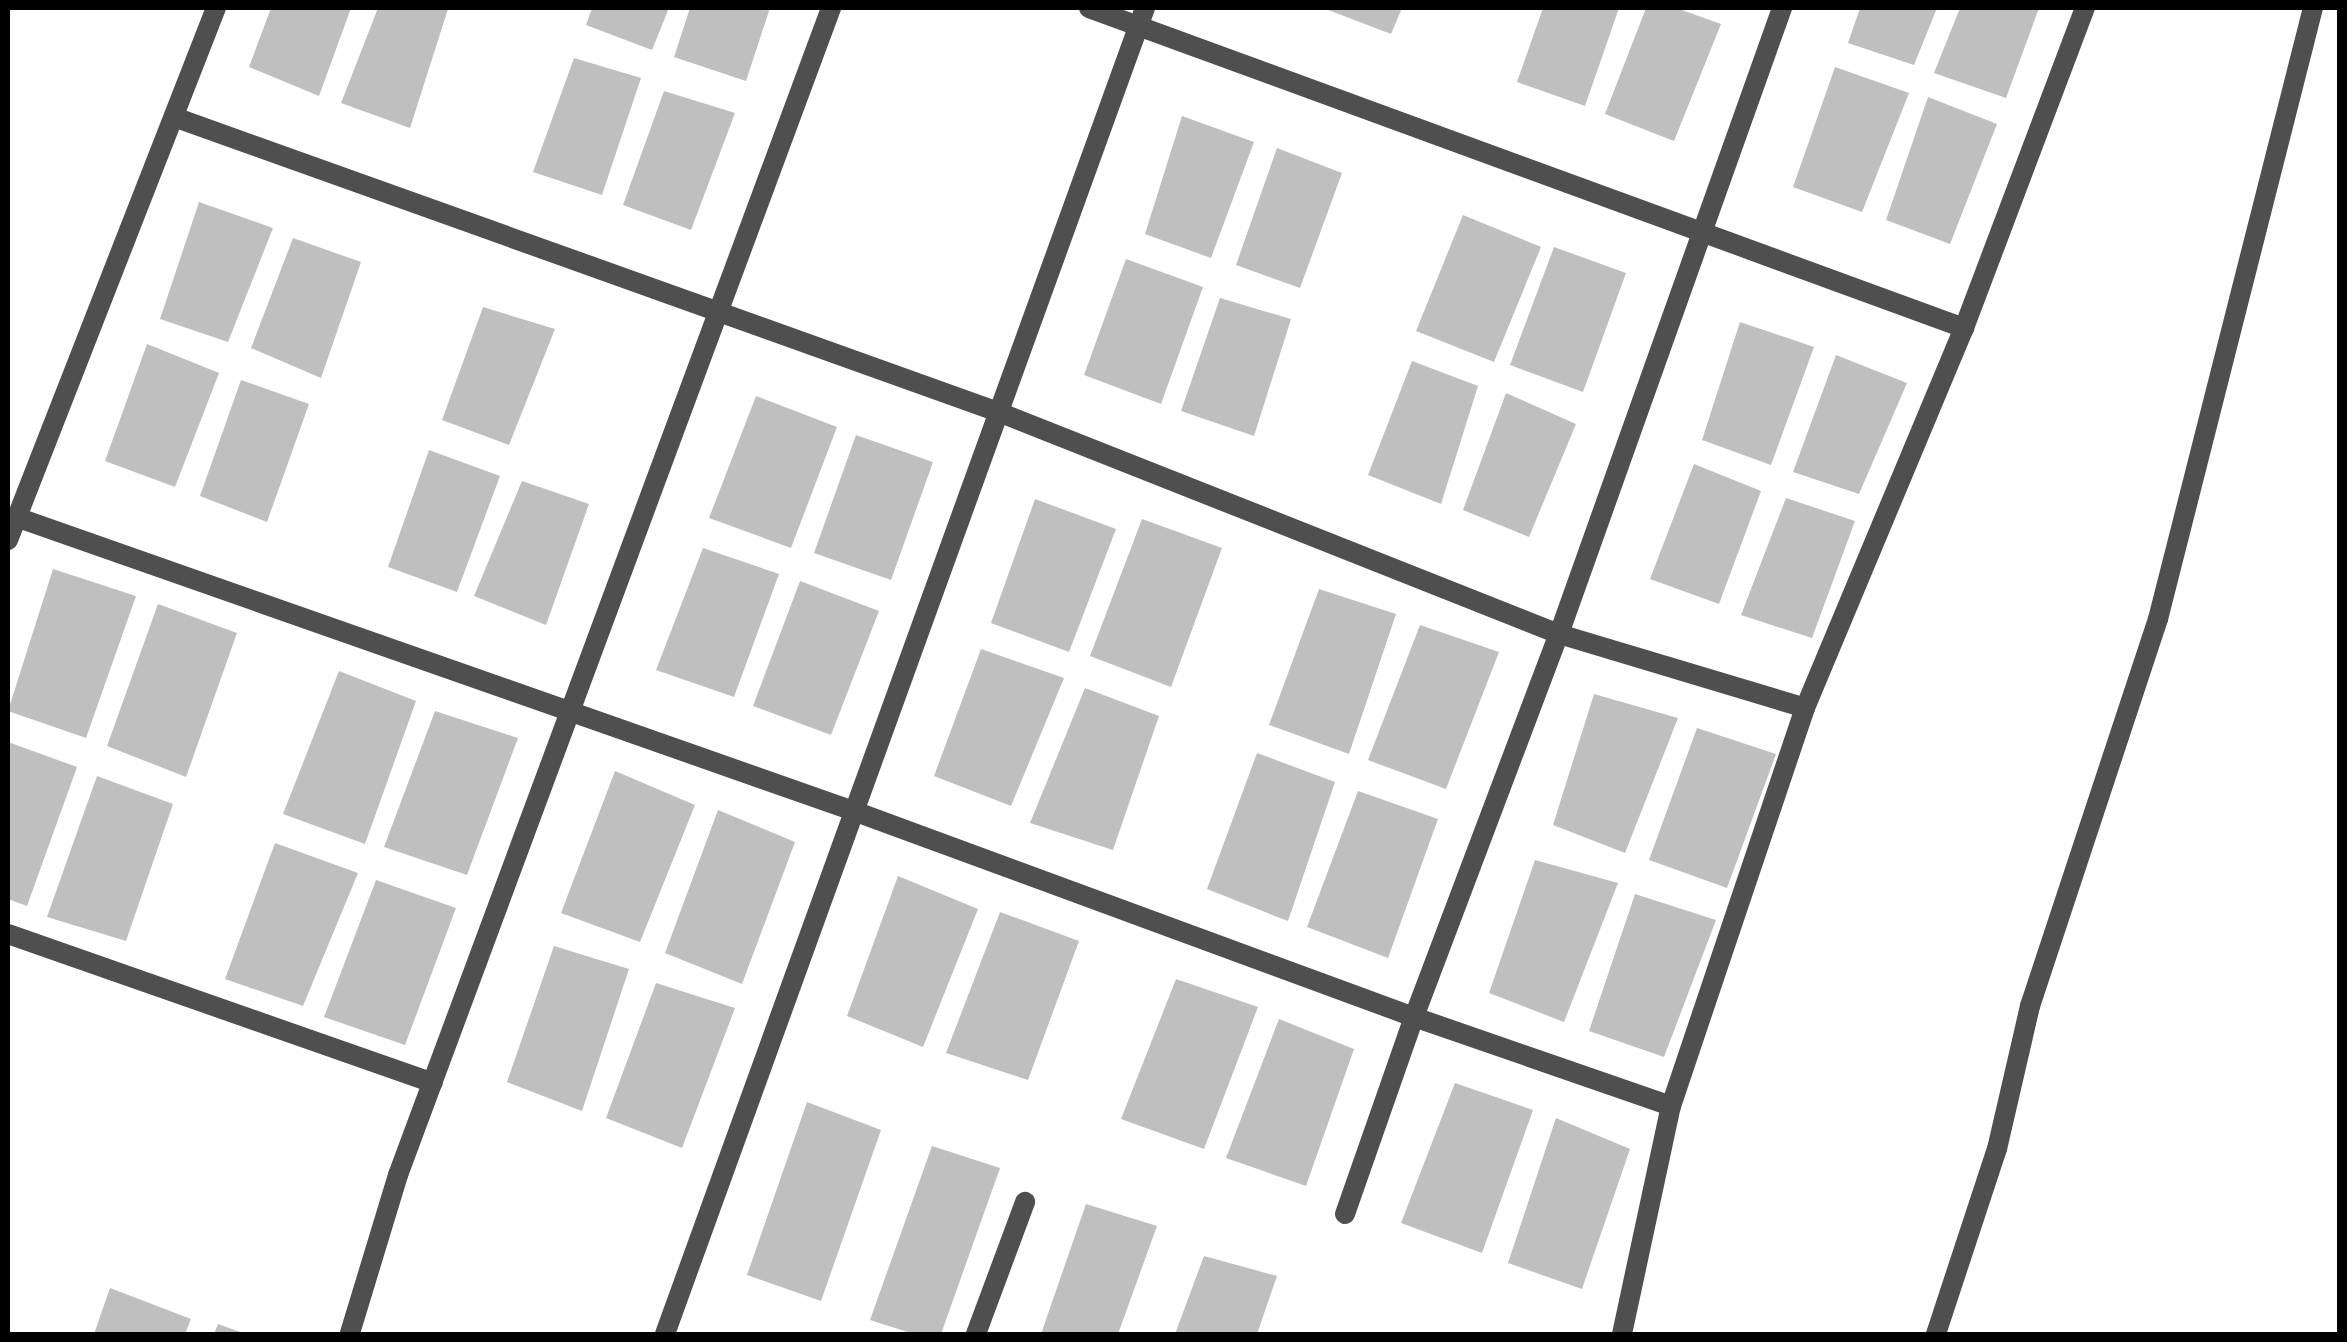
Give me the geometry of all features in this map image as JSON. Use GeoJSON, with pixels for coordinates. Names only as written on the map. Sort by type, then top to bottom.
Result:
{"type":"FeatureCollection","features":[{"type":"Feature","properties":{"kind":"street"},"geometry":{"type":"LineString","coordinates":[[8,540],[216,8]]}},
{"type":"Feature","properties":{"kind":"street"},"geometry":{"type":"LineString","coordinates":[[351,1334],[433,1083],[831,8]]}},
{"type":"Feature","properties":{"kind":"street"},"geometry":{"type":"LineString","coordinates":[[1088,8],[1142,16],[1964,328]]}},
{"type":"Feature","properties":{"kind":"street"},"geometry":{"type":"LineString","coordinates":[[1346,1214],[1414,1017],[1559,634],[1782,8]]}},
{"type":"Feature","properties":{"kind":"street"},"geometry":{"type":"LineString","coordinates":[[1622,1334],[1671,1106],[1805,708],[1964,328],[2085,8]]}},
{"type":"Feature","properties":{"kind":"street"},"geometry":{"type":"LineString","coordinates":[[1936,1334],[1998,1149],[2030,1006],[2158,619],[2313,8]]}},
{"type":"Feature","properties":{"kind":"street"},"geometry":{"type":"LineString","coordinates":[[665,1334],[1142,16]]}},
{"type":"Feature","properties":{"kind":"street"},"geometry":{"type":"LineString","coordinates":[[174,118],[717,308],[1001,413],[1559,634],[1805,708]]}},
{"type":"Feature","properties":{"kind":"street"},"geometry":{"type":"LineString","coordinates":[[16,517],[852,810],[1414,1017],[1671,1106]]}},
{"type":"Feature","properties":{"kind":"street"},"geometry":{"type":"LineString","coordinates":[[8,934],[433,1083]]}},
{"type":"Feature","properties":{"kind":"street"},"geometry":{"type":"LineString","coordinates":[[976,1334],[1025,1202]]}},
{"type":"Feature","properties":{"kind":"building"},"geometry":{"type":"Polygon","coordinates":[[[271,8],[351,8],[319,96],[249,67],[271,8]]]}},
{"type":"Feature","properties":{"kind":"building"},"geometry":{"type":"Polygon","coordinates":[[[378,8],[448,9],[410,128],[341,103],[378,8]]]}},
{"type":"Feature","properties":{"kind":"building"},"geometry":{"type":"Polygon","coordinates":[[[592,8],[669,8],[652,50],[586,25],[592,8]]]}},
{"type":"Feature","properties":{"kind":"building"},"geometry":{"type":"Polygon","coordinates":[[[690,8],[770,8],[746,81],[674,57],[690,8]]]}},
{"type":"Feature","properties":{"kind":"building"},"geometry":{"type":"Polygon","coordinates":[[[1323,8],[1402,8],[1391,34],[1323,8]]]}},
{"type":"Feature","properties":{"kind":"building"},"geometry":{"type":"Polygon","coordinates":[[[1543,8],[1619,8],[1585,106],[1517,82],[1543,8]]]}},
{"type":"Feature","properties":{"kind":"building"},"geometry":{"type":"Polygon","coordinates":[[[1646,8],[1676,8],[1721,24],[1674,141],[1605,114],[1646,8]]]}},
{"type":"Feature","properties":{"kind":"building"},"geometry":{"type":"Polygon","coordinates":[[[1860,8],[1937,8],[1914,65],[1848,43],[1860,8]]]}},
{"type":"Feature","properties":{"kind":"building"},"geometry":{"type":"Polygon","coordinates":[[[1960,8],[2039,8],[2006,98],[1934,73],[1960,8]]]}},
{"type":"Feature","properties":{"kind":"building"},"geometry":{"type":"Polygon","coordinates":[[[574,58],[641,78],[602,195],[533,172],[574,58]]]}},
{"type":"Feature","properties":{"kind":"building"},"geometry":{"type":"Polygon","coordinates":[[[1835,67],[1909,93],[1862,212],[1793,187],[1835,67]]]}},
{"type":"Feature","properties":{"kind":"building"},"geometry":{"type":"Polygon","coordinates":[[[664,91],[735,113],[691,230],[623,205],[664,91]]]}},
{"type":"Feature","properties":{"kind":"building"},"geometry":{"type":"Polygon","coordinates":[[[1928,97],[1997,124],[1950,244],[1886,220],[1928,97]]]}},
{"type":"Feature","properties":{"kind":"building"},"geometry":{"type":"Polygon","coordinates":[[[1182,116],[1254,142],[1211,258],[1145,234],[1182,116]]]}},
{"type":"Feature","properties":{"kind":"building"},"geometry":{"type":"Polygon","coordinates":[[[1277,148],[1342,173],[1300,288],[1236,265],[1277,148]]]}},
{"type":"Feature","properties":{"kind":"building"},"geometry":{"type":"Polygon","coordinates":[[[199,202],[273,228],[228,342],[160,319],[199,202]]]}},
{"type":"Feature","properties":{"kind":"building"},"geometry":{"type":"Polygon","coordinates":[[[1463,215],[1541,247],[1494,362],[1416,331],[1463,215]]]}},
{"type":"Feature","properties":{"kind":"building"},"geometry":{"type":"Polygon","coordinates":[[[293,238],[361,262],[321,378],[251,348],[293,238]]]}},
{"type":"Feature","properties":{"kind":"building"},"geometry":{"type":"Polygon","coordinates":[[[1554,247],[1626,273],[1583,392],[1510,365],[1554,247]]]}},
{"type":"Feature","properties":{"kind":"building"},"geometry":{"type":"Polygon","coordinates":[[[1126,259],[1203,287],[1161,404],[1084,375],[1126,259]]]}},
{"type":"Feature","properties":{"kind":"building"},"geometry":{"type":"Polygon","coordinates":[[[1220,298],[1291,319],[1254,436],[1181,411],[1220,298]]]}},
{"type":"Feature","properties":{"kind":"building"},"geometry":{"type":"Polygon","coordinates":[[[483,307],[555,329],[509,445],[442,420],[483,307]]]}},
{"type":"Feature","properties":{"kind":"building"},"geometry":{"type":"Polygon","coordinates":[[[1740,322],[1814,347],[1771,465],[1702,440],[1740,322]]]}},
{"type":"Feature","properties":{"kind":"building"},"geometry":{"type":"Polygon","coordinates":[[[147,344],[219,373],[175,487],[105,461],[147,344]]]}},
{"type":"Feature","properties":{"kind":"building"},"geometry":{"type":"Polygon","coordinates":[[[1836,355],[1907,383],[1859,494],[1793,472],[1836,355]]]}},
{"type":"Feature","properties":{"kind":"building"},"geometry":{"type":"Polygon","coordinates":[[[1412,361],[1478,386],[1441,504],[1368,475],[1412,361]]]}},
{"type":"Feature","properties":{"kind":"building"},"geometry":{"type":"Polygon","coordinates":[[[241,380],[309,404],[267,522],[200,496],[241,380]]]}},
{"type":"Feature","properties":{"kind":"building"},"geometry":{"type":"Polygon","coordinates":[[[1506,393],[1576,424],[1529,537],[1463,510],[1506,393]]]}},
{"type":"Feature","properties":{"kind":"building"},"geometry":{"type":"Polygon","coordinates":[[[756,396],[837,427],[791,548],[709,518],[756,396]]]}},
{"type":"Feature","properties":{"kind":"building"},"geometry":{"type":"Polygon","coordinates":[[[856,435],[933,462],[891,580],[814,553],[856,435]]]}},
{"type":"Feature","properties":{"kind":"building"},"geometry":{"type":"Polygon","coordinates":[[[429,450],[500,476],[457,592],[388,567],[429,450]]]}},
{"type":"Feature","properties":{"kind":"building"},"geometry":{"type":"Polygon","coordinates":[[[1694,464],[1761,491],[1719,604],[1650,579],[1694,464]]]}},
{"type":"Feature","properties":{"kind":"building"},"geometry":{"type":"Polygon","coordinates":[[[522,481],[589,504],[546,625],[474,596],[522,481]]]}},
{"type":"Feature","properties":{"kind":"building"},"geometry":{"type":"Polygon","coordinates":[[[1786,498],[1855,521],[1812,638],[1741,615],[1786,498]]]}},
{"type":"Feature","properties":{"kind":"building"},"geometry":{"type":"Polygon","coordinates":[[[1035,499],[1116,529],[1069,652],[991,623],[1035,499]]]}},
{"type":"Feature","properties":{"kind":"building"},"geometry":{"type":"Polygon","coordinates":[[[1142,519],[1222,548],[1171,687],[1090,656],[1142,519]]]}},
{"type":"Feature","properties":{"kind":"building"},"geometry":{"type":"Polygon","coordinates":[[[703,548],[779,574],[734,697],[656,670],[703,548]]]}},
{"type":"Feature","properties":{"kind":"building"},"geometry":{"type":"Polygon","coordinates":[[[53,569],[136,596],[86,738],[8,711],[53,569]]]}},
{"type":"Feature","properties":{"kind":"building"},"geometry":{"type":"Polygon","coordinates":[[[800,581],[879,611],[831,735],[753,706],[800,581]]]}},
{"type":"Feature","properties":{"kind":"building"},"geometry":{"type":"Polygon","coordinates":[[[1319,589],[1396,614],[1349,754],[1269,725],[1319,589]]]}},
{"type":"Feature","properties":{"kind":"building"},"geometry":{"type":"Polygon","coordinates":[[[158,604],[237,633],[186,777],[107,746],[158,604]]]}},
{"type":"Feature","properties":{"kind":"building"},"geometry":{"type":"Polygon","coordinates":[[[1420,625],[1499,652],[1446,789],[1368,760],[1420,625]]]}},
{"type":"Feature","properties":{"kind":"building"},"geometry":{"type":"Polygon","coordinates":[[[981,649],[1064,678],[1011,806],[934,776],[981,649]]]}},
{"type":"Feature","properties":{"kind":"building"},"geometry":{"type":"Polygon","coordinates":[[[339,671],[416,701],[365,844],[283,814],[339,671]]]}},
{"type":"Feature","properties":{"kind":"building"},"geometry":{"type":"Polygon","coordinates":[[[1085,688],[1159,716],[1113,850],[1030,823],[1085,688]]]}},
{"type":"Feature","properties":{"kind":"building"},"geometry":{"type":"Polygon","coordinates":[[[1594,694],[1678,718],[1625,853],[1553,825],[1594,694]]]}},
{"type":"Feature","properties":{"kind":"building"},"geometry":{"type":"Polygon","coordinates":[[[435,711],[518,738],[467,875],[384,847],[435,711]]]}},
{"type":"Feature","properties":{"kind":"building"},"geometry":{"type":"Polygon","coordinates":[[[1697,728],[1776,754],[1727,888],[1649,860],[1697,728]]]}},
{"type":"Feature","properties":{"kind":"building"},"geometry":{"type":"Polygon","coordinates":[[[8,742],[77,767],[27,906],[8,899],[8,742]]]}},
{"type":"Feature","properties":{"kind":"building"},"geometry":{"type":"Polygon","coordinates":[[[1257,753],[1335,782],[1288,921],[1207,889],[1257,753]]]}},
{"type":"Feature","properties":{"kind":"building"},"geometry":{"type":"Polygon","coordinates":[[[615,771],[695,805],[640,942],[561,913],[615,771]]]}},
{"type":"Feature","properties":{"kind":"building"},"geometry":{"type":"Polygon","coordinates":[[[97,776],[173,804],[126,941],[47,917],[97,776]]]}},
{"type":"Feature","properties":{"kind":"building"},"geometry":{"type":"Polygon","coordinates":[[[1358,791],[1438,819],[1388,958],[1307,927],[1358,791]]]}},
{"type":"Feature","properties":{"kind":"building"},"geometry":{"type":"Polygon","coordinates":[[[718,810],[795,842],[742,984],[665,953],[718,810]]]}},
{"type":"Feature","properties":{"kind":"building"},"geometry":{"type":"Polygon","coordinates":[[[275,843],[358,873],[303,1006],[225,979],[275,843]]]}},
{"type":"Feature","properties":{"kind":"building"},"geometry":{"type":"Polygon","coordinates":[[[1535,860],[1618,883],[1564,1022],[1489,993],[1535,860]]]}},
{"type":"Feature","properties":{"kind":"building"},"geometry":{"type":"Polygon","coordinates":[[[898,876],[978,909],[923,1047],[847,1016],[898,876]]]}},
{"type":"Feature","properties":{"kind":"building"},"geometry":{"type":"Polygon","coordinates":[[[376,880],[456,908],[405,1045],[324,1017],[376,880]]]}},
{"type":"Feature","properties":{"kind":"building"},"geometry":{"type":"Polygon","coordinates":[[[1635,894],[1716,920],[1664,1057],[1589,1031],[1635,894]]]}},
{"type":"Feature","properties":{"kind":"building"},"geometry":{"type":"Polygon","coordinates":[[[1000,912],[1079,941],[1028,1080],[946,1053],[1000,912]]]}},
{"type":"Feature","properties":{"kind":"building"},"geometry":{"type":"Polygon","coordinates":[[[554,946],[629,969],[582,1111],[507,1082],[554,946]]]}},
{"type":"Feature","properties":{"kind":"building"},"geometry":{"type":"Polygon","coordinates":[[[1176,979],[1258,1007],[1204,1149],[1121,1119],[1176,979]]]}},
{"type":"Feature","properties":{"kind":"building"},"geometry":{"type":"Polygon","coordinates":[[[656,983],[735,1008],[682,1148],[606,1118],[656,983]]]}},
{"type":"Feature","properties":{"kind":"building"},"geometry":{"type":"Polygon","coordinates":[[[1279,1019],[1354,1049],[1306,1186],[1226,1158],[1279,1019]]]}},
{"type":"Feature","properties":{"kind":"building"},"geometry":{"type":"Polygon","coordinates":[[[1455,1083],[1533,1110],[1482,1253],[1401,1223],[1455,1083]]]}},
{"type":"Feature","properties":{"kind":"building"},"geometry":{"type":"Polygon","coordinates":[[[807,1102],[881,1130],[821,1301],[747,1275],[807,1102]]]}},
{"type":"Feature","properties":{"kind":"building"},"geometry":{"type":"Polygon","coordinates":[[[1556,1118],[1630,1149],[1582,1289],[1508,1263],[1556,1118]]]}},
{"type":"Feature","properties":{"kind":"building"},"geometry":{"type":"Polygon","coordinates":[[[932,1146],[1000,1168],[941,1334],[914,1334],[870,1320],[932,1146]]]}},
{"type":"Feature","properties":{"kind":"building"},"geometry":{"type":"Polygon","coordinates":[[[1086,1204],[1157,1226],[1118,1334],[1041,1334],[1086,1204]]]}},
{"type":"Feature","properties":{"kind":"building"},"geometry":{"type":"Polygon","coordinates":[[[1204,1256],[1277,1276],[1257,1334],[1175,1334],[1204,1256]]]}},
{"type":"Feature","properties":{"kind":"building"},"geometry":{"type":"Polygon","coordinates":[[[110,1288],[191,1319],[185,1334],[94,1334],[110,1288]]]}},
{"type":"Feature","properties":{"kind":"building"},"geometry":{"type":"Polygon","coordinates":[[[218,1324],[246,1334],[214,1334],[218,1324]]]}}]}
